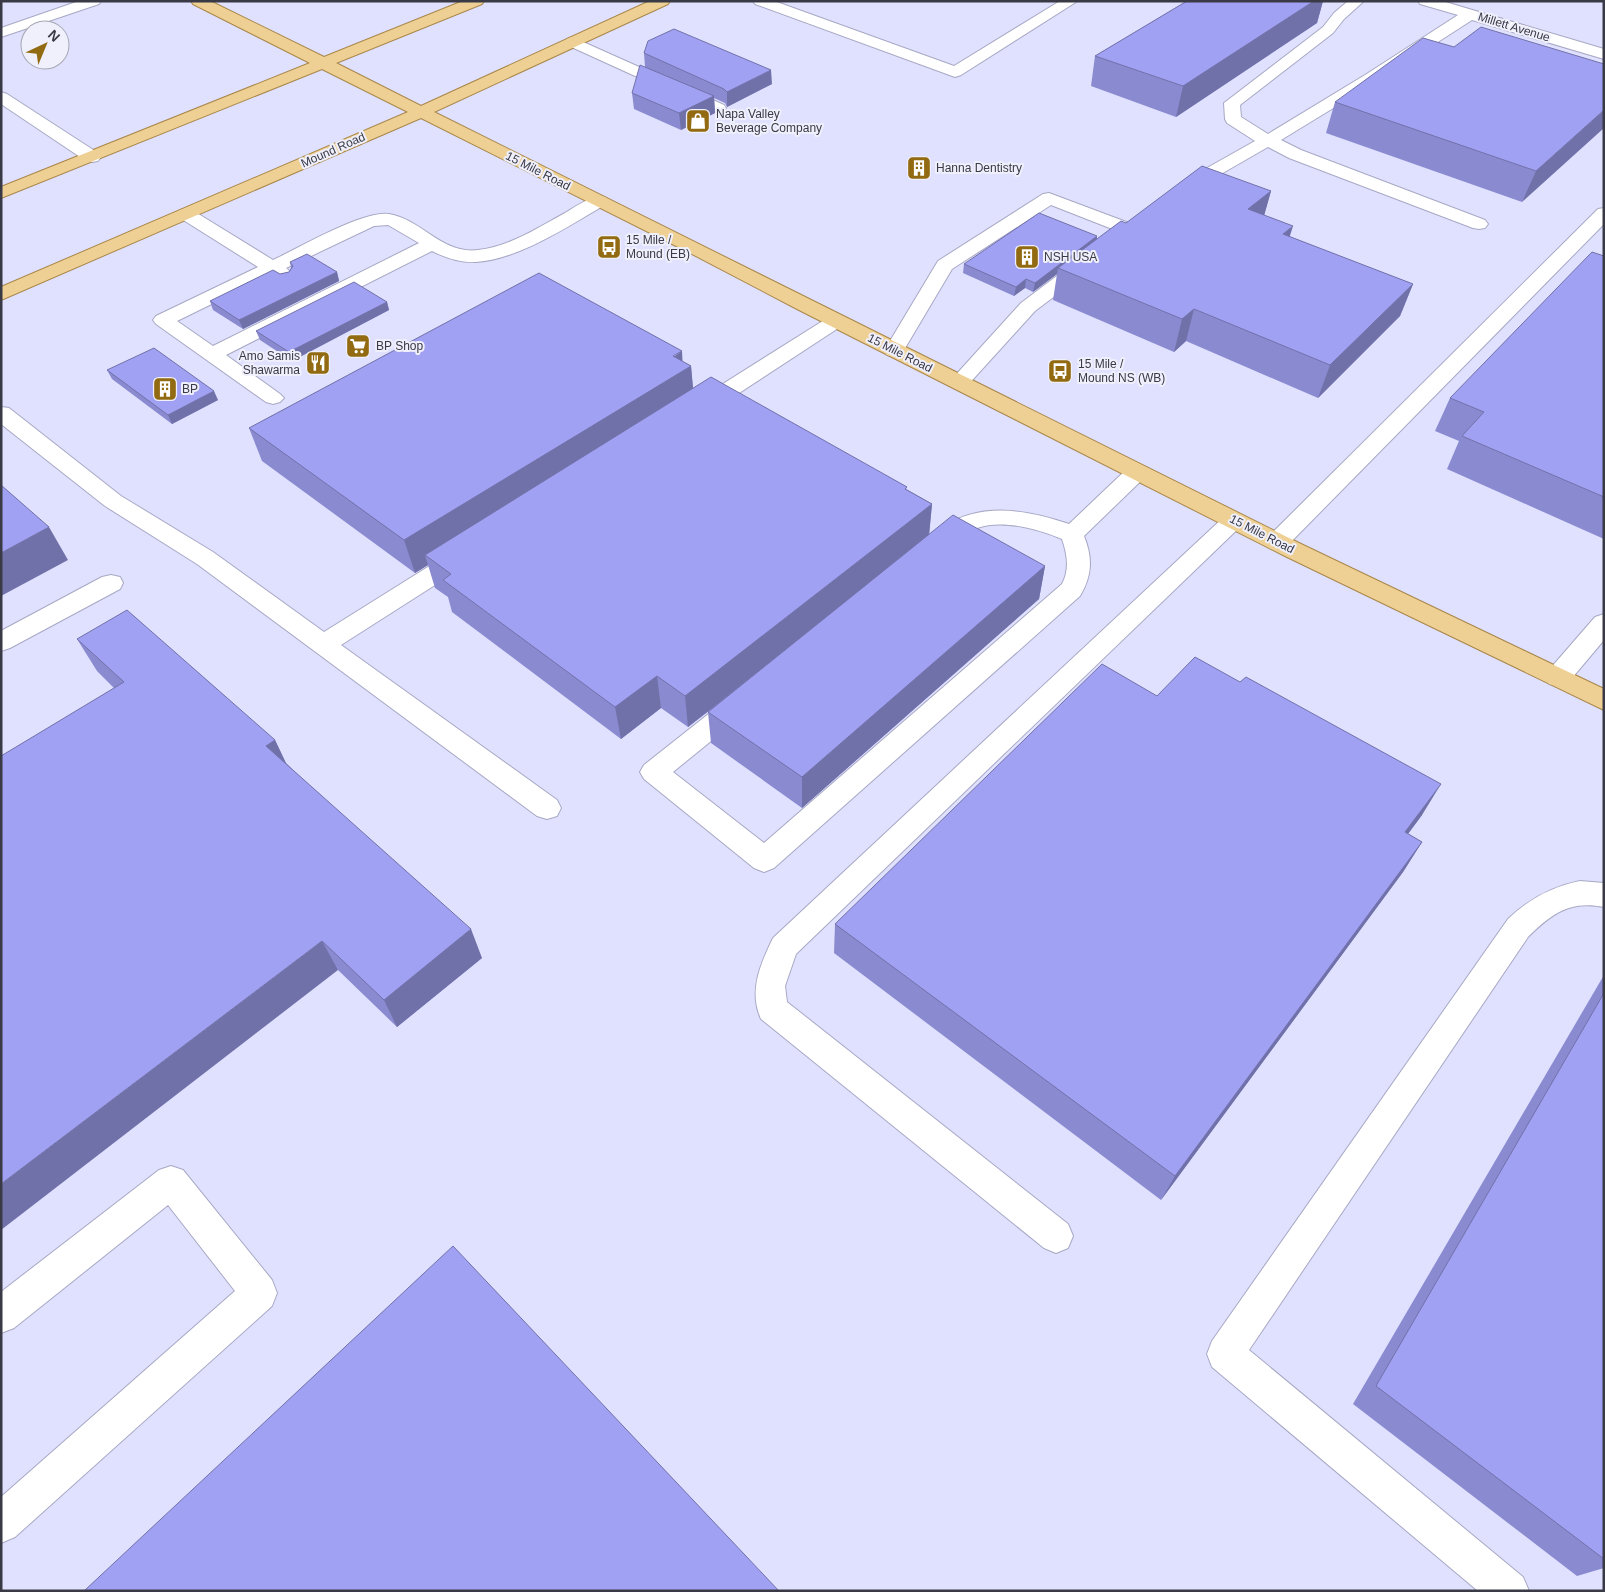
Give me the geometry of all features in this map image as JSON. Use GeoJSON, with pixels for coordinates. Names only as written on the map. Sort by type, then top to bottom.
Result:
{"type":"FeatureCollection","features":[{"type":"Feature","properties":{"kind":"main road","name":"15 Mile Road"},"geometry":{"type":"LineString","coordinates":[[198,1],[1277,542],[1604,700]]}},
{"type":"Feature","properties":{"kind":"main road"},"geometry":{"type":"LineString","coordinates":[[1,193],[477,1]]}},
{"type":"Feature","properties":{"kind":"main road","name":"Mound Road"},"geometry":{"type":"LineString","coordinates":[[1,294],[421,112],[528,61],[663,1]]}},
{"type":"Feature","properties":{"kind":"main road"},"geometry":{"type":"LineString","coordinates":[[528,61],[578,24]]}},
{"type":"Feature","properties":{"kind":"street"},"geometry":{"type":"LineString","coordinates":[[1,33],[94,1]]}},
{"type":"Feature","properties":{"kind":"street"},"geometry":{"type":"LineString","coordinates":[[760,1],[955,72],[1070,2]]}},
{"type":"Feature","properties":{"kind":"street"},"geometry":{"type":"LineString","coordinates":[[1357,1],[1339,16],[1328,30],[1232,104],[1233,118],[1251,132],[1295,154],[1478,224]]}},
{"type":"Feature","properties":{"kind":"street","name":"Millett Avenue"},"geometry":{"type":"LineString","coordinates":[[1425,1],[1604,54]]}},
{"type":"Feature","properties":{"kind":"street"},"geometry":{"type":"LineString","coordinates":[[1168,202],[1198,180],[1268,141],[1430,41],[1470,14]]}},
{"type":"Feature","properties":{"kind":"street"},"geometry":{"type":"LineString","coordinates":[[572,42],[718,108]]}},
{"type":"Feature","properties":{"kind":"street"},"geometry":{"type":"LineString","coordinates":[[1,98],[92,157]]}},
{"type":"Feature","properties":{"kind":"street"},"geometry":{"type":"LineString","coordinates":[[1,115],[18,108]]}},
{"type":"Feature","properties":{"kind":"street"},"geometry":{"type":"LineString","coordinates":[[894,350],[945,265],[1049,198],[1138,224],[1116,241]]}},
{"type":"Feature","properties":{"kind":"street"},"geometry":{"type":"LineString","coordinates":[[273,398],[163,320],[277,272],[362,224],[378,219],[394,221],[434,243],[463,256],[492,255],[599,201]]}},
{"type":"Feature","properties":{"kind":"street"},"geometry":{"type":"LineString","coordinates":[[1277,542],[1604,213]]}},
{"type":"Feature","properties":{"kind":"street"},"geometry":{"type":"LineString","coordinates":[[186,214],[277,272]]}},
{"type":"Feature","properties":{"kind":"street"},"geometry":{"type":"LineString","coordinates":[[211,355],[319,296],[434,243]]}},
{"type":"Feature","properties":{"kind":"street"},"geometry":{"type":"LineString","coordinates":[[959,383],[1028,308],[1100,253]]}},
{"type":"Feature","properties":{"kind":"street"},"geometry":{"type":"LineString","coordinates":[[682,420],[836,321]]}},
{"type":"Feature","properties":{"kind":"street"},"geometry":{"type":"LineString","coordinates":[[4,419],[113,501],[205,558],[547,808]]}},
{"type":"Feature","properties":{"kind":"street"},"geometry":{"type":"LineString","coordinates":[[1072,534],[1137,472]]}},
{"type":"Feature","properties":{"kind":"street"},"geometry":{"type":"LineString","coordinates":[[755,690],[654,772],[764,860],[1071,590],[1076,584],[1079,561],[1076,543],[1072,534],[1050,525],[1027,520],[986,518],[968,523],[952,532],[919,559]]}},
{"type":"Feature","properties":{"kind":"street"},"geometry":{"type":"LineString","coordinates":[[1056,1236],[772,1009],[770,986],[784,947],[1234,520]]}},
{"type":"Feature","properties":{"kind":"street"},"geometry":{"type":"LineString","coordinates":[[323,644],[481,545]]}},
{"type":"Feature","properties":{"kind":"street"},"geometry":{"type":"LineString","coordinates":[[1,642],[111,583]]}},
{"type":"Feature","properties":{"kind":"street"},"geometry":{"type":"LineString","coordinates":[[1558,677],[1604,623]]}},
{"type":"Feature","properties":{"kind":"street"},"geometry":{"type":"LineString","coordinates":[[1509,1591],[1225,1354],[1518,928],[1533,912],[1575,892],[1596,892],[1604,895]]}},
{"type":"Feature","properties":{"kind":"street"},"geometry":{"type":"LineString","coordinates":[[1,1315],[171,1182],[259,1293],[1,1524]]}},
{"type":"Feature","properties":{"kind":"building"},"geometry":{"type":"Polygon","coordinates":[[[1187,1],[1314,1],[1183,86],[1095,56],[1187,1]]]}},
{"type":"Feature","properties":{"kind":"building"},"geometry":{"type":"Polygon","coordinates":[[[1481,27],[1604,64],[1604,110],[1536,171],[1335,102],[1423,38],[1454,47],[1481,27]]]}},
{"type":"Feature","properties":{"kind":"building"},"geometry":{"type":"Polygon","coordinates":[[[674,29],[771,70],[727,92],[644,53],[648,41],[674,29]]]}},
{"type":"Feature","properties":{"kind":"building"},"geometry":{"type":"Polygon","coordinates":[[[640,65],[714,96],[679,113],[632,93],[640,65]]]}},
{"type":"Feature","properties":{"kind":"building"},"geometry":{"type":"Polygon","coordinates":[[[1202,166],[1271,191],[1248,209],[1293,226],[1283,234],[1413,284],[1330,365],[1194,309],[1182,319],[1058,268],[1121,221],[1126,223],[1202,166]]]}},
{"type":"Feature","properties":{"kind":"building","name":"NSH USA"},"geometry":{"type":"Polygon","coordinates":[[[1039,213],[1097,236],[1035,283],[1026,279],[1016,287],[964,264],[1039,213]]]}},
{"type":"Feature","properties":{"kind":"building"},"geometry":{"type":"Polygon","coordinates":[[[1592,252],[1604,256],[1604,497],[1462,436],[1484,412],[1450,398],[1592,252]]]}},
{"type":"Feature","properties":{"kind":"building"},"geometry":{"type":"Polygon","coordinates":[[[307,254],[337,272],[239,320],[210,301],[273,270],[280,274],[289,272],[293,266],[290,262],[307,254]]]}},
{"type":"Feature","properties":{"kind":"building"},"geometry":{"type":"Polygon","coordinates":[[[539,273],[682,351],[673,356],[691,366],[404,540],[249,428],[539,273]]]}},
{"type":"Feature","properties":{"kind":"building"},"geometry":{"type":"Polygon","coordinates":[[[354,282],[387,302],[289,352],[256,331],[354,282]]]}},
{"type":"Feature","properties":{"kind":"building","name":"BP"},"geometry":{"type":"Polygon","coordinates":[[[154,348],[214,391],[168,415],[107,370],[154,348]]]}},
{"type":"Feature","properties":{"kind":"building"},"geometry":{"type":"Polygon","coordinates":[[[711,377],[907,487],[905,489],[932,504],[685,696],[657,676],[615,707],[443,580],[451,574],[425,555],[711,377]]]}},
{"type":"Feature","properties":{"kind":"building"},"geometry":{"type":"Polygon","coordinates":[[[1,485],[49,527],[1,553],[1,485]]]}},
{"type":"Feature","properties":{"kind":"building"},"geometry":{"type":"Polygon","coordinates":[[[953,515],[1045,566],[802,777],[708,712],[953,515]]]}},
{"type":"Feature","properties":{"kind":"building"},"geometry":{"type":"Polygon","coordinates":[[[127,610],[275,740],[266,746],[471,929],[384,1000],[322,941],[1,1184],[1,756],[124,682],[77,639],[127,610]]]}},
{"type":"Feature","properties":{"kind":"building"},"geometry":{"type":"Polygon","coordinates":[[[1195,657],[1240,682],[1246,677],[1441,784],[1405,832],[1422,842],[1175,1176],[835,924],[1102,664],[1157,696],[1195,657]]]}},
{"type":"Feature","properties":{"kind":"building"},"geometry":{"type":"Polygon","coordinates":[[[1604,993],[1604,1559],[1376,1386],[1604,993]]]}},
{"type":"Feature","properties":{"kind":"building"},"geometry":{"type":"Polygon","coordinates":[[[453,1246],[779,1591],[84,1591],[453,1246]]]}},
{"type":"Feature","properties":{"kind":"place","name":"Napa Valley Beverage Company"},"geometry":{"type":"Point","coordinates":[698,121]}},
{"type":"Feature","properties":{"kind":"place","name":"Hanna Dentistry"},"geometry":{"type":"Point","coordinates":[919,168]}},
{"type":"Feature","properties":{"kind":"place","name":"15 Mile / Mound (EB)"},"geometry":{"type":"Point","coordinates":[609,247]}},
{"type":"Feature","properties":{"kind":"place","name":"NSH USA"},"geometry":{"type":"Point","coordinates":[1027,257]}},
{"type":"Feature","properties":{"kind":"place","name":"BP Shop"},"geometry":{"type":"Point","coordinates":[358,346]}},
{"type":"Feature","properties":{"kind":"place","name":"Amo Samis Shawarma"},"geometry":{"type":"Point","coordinates":[318,363]}},
{"type":"Feature","properties":{"kind":"place","name":"15 Mile / Mound NS (WB)"},"geometry":{"type":"Point","coordinates":[1060,371]}},
{"type":"Feature","properties":{"kind":"place","name":"BP"},"geometry":{"type":"Point","coordinates":[165,389]}}]}
